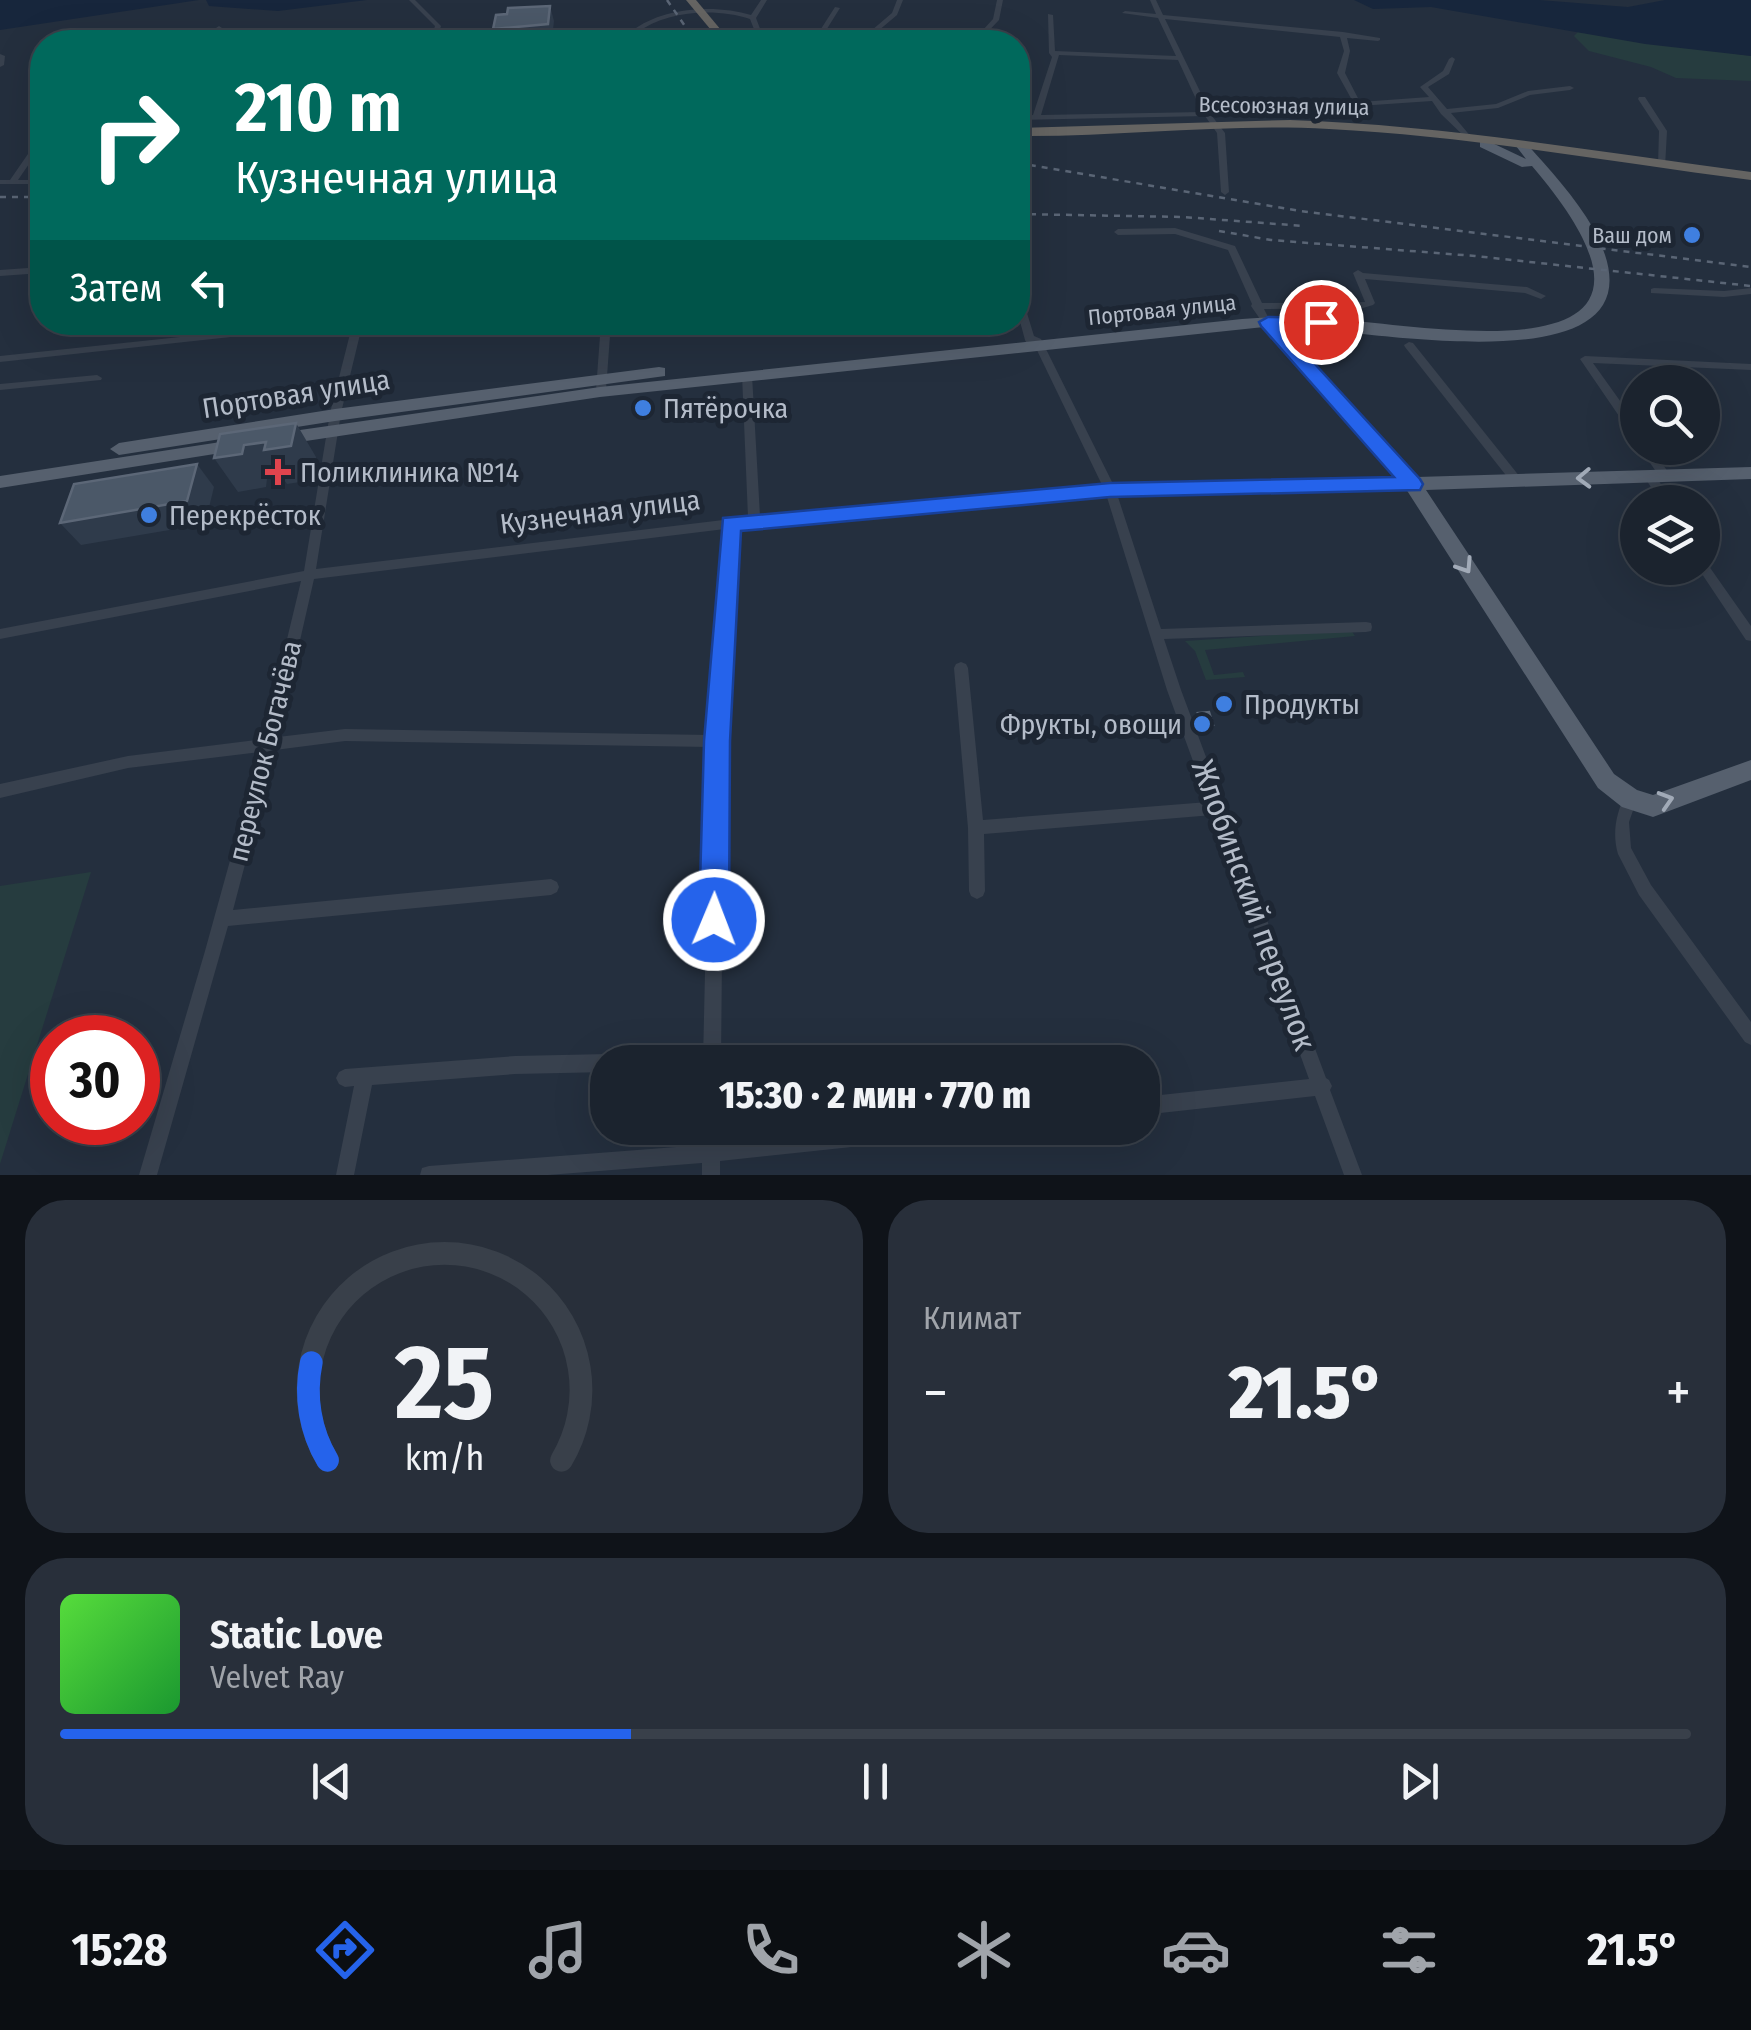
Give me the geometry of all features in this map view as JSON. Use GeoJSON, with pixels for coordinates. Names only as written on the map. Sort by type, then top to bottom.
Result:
{"type":"FeatureCollection","features":[{"type":"Feature","properties":{"kind":"highway"},"geometry":{"type":"LineString","coordinates":[[679,0],[707,30]]}},
{"type":"Feature","properties":{"kind":"highway"},"geometry":{"type":"LineString","coordinates":[[691,0],[710,30]]}},
{"type":"Feature","properties":{"kind":"highway","name":"Всесоюзная улица"},"geometry":{"type":"LineString","coordinates":[[1030,134],[1214,122],[1343,126],[1468,138],[1522,153]]}},
{"type":"Feature","properties":{"kind":"highway","name":"Всесоюзная улица"},"geometry":{"type":"LineString","coordinates":[[1214,122],[1368,131],[1484,144],[1522,153]]}},
{"type":"Feature","properties":{"kind":"highway"},"geometry":{"type":"LineString","coordinates":[[1549,150],[1751,176]]}},
{"type":"Feature","properties":{"kind":"main road"},"geometry":{"type":"LineString","coordinates":[[1484,144],[1537,156],[1549,150]]}},
{"type":"Feature","properties":{"kind":"main road","name":"Портовая улица"},"geometry":{"type":"LineString","coordinates":[[601,385],[748,375],[1262,315],[1473,338],[1532,338],[1580,321],[1600,299],[1600,264],[1570,206],[1522,153]]}},
{"type":"Feature","properties":{"kind":"main road"},"geometry":{"type":"LineString","coordinates":[[1262,315],[1412,484],[1601,774],[1630,799],[1653,806],[1751,770]]}},
{"type":"Feature","properties":{"kind":"main road","name":"Портовая улица"},"geometry":{"type":"LineString","coordinates":[[0,468],[601,385],[1035,341]]}},
{"type":"Feature","properties":{"kind":"main road","name":"Портовая улица"},"geometry":{"type":"LineString","coordinates":[[0,482],[333,423]]}},
{"type":"Feature","properties":{"kind":"main road","name":"Кузнечная улица"},"geometry":{"type":"LineString","coordinates":[[1412,484],[1751,473]]}},
{"type":"Feature","properties":{"kind":"street"},"geometry":{"type":"LineString","coordinates":[[412,0],[438,26],[437,30]]}},
{"type":"Feature","properties":{"kind":"street"},"geometry":{"type":"LineString","coordinates":[[753,18],[764,0]]}},
{"type":"Feature","properties":{"kind":"street"},"geometry":{"type":"LineString","coordinates":[[876,30],[895,14],[900,0]]}},
{"type":"Feature","properties":{"kind":"street"},"geometry":{"type":"LineString","coordinates":[[987,30],[996,20],[1000,0]]}},
{"type":"Feature","properties":{"kind":"street"},"geometry":{"type":"LineString","coordinates":[[1153,0],[1214,122],[1225,192]]}},
{"type":"Feature","properties":{"kind":"street"},"geometry":{"type":"LineString","coordinates":[[823,30],[837,8]]}},
{"type":"Feature","properties":{"kind":"street"},"geometry":{"type":"LineString","coordinates":[[636,30],[644,22],[717,11],[753,18]]}},
{"type":"Feature","properties":{"kind":"street"},"geometry":{"type":"LineString","coordinates":[[1125,13],[1378,38]]}},
{"type":"Feature","properties":{"kind":"street"},"geometry":{"type":"LineString","coordinates":[[1036,118],[1056,56],[1052,53],[1050,15]]}},
{"type":"Feature","properties":{"kind":"street"},"geometry":{"type":"LineString","coordinates":[[753,18],[758,30]]}},
{"type":"Feature","properties":{"kind":"street"},"geometry":{"type":"LineString","coordinates":[[1343,34],[1347,51],[1340,72],[1358,104]]}},
{"type":"Feature","properties":{"kind":"street"},"geometry":{"type":"LineString","coordinates":[[1052,53],[1180,58]]}},
{"type":"Feature","properties":{"kind":"street"},"geometry":{"type":"LineString","coordinates":[[1452,59],[1446,72],[1424,87],[1468,138]]}},
{"type":"Feature","properties":{"kind":"street"},"geometry":{"type":"LineString","coordinates":[[1444,112],[1498,106],[1528,93],[1570,88]]}},
{"type":"Feature","properties":{"kind":"street"},"geometry":{"type":"LineString","coordinates":[[1030,118],[1214,122],[1432,99]]}},
{"type":"Feature","properties":{"kind":"street"},"geometry":{"type":"LineString","coordinates":[[1642,99],[1663,132],[1662,165]]}},
{"type":"Feature","properties":{"kind":"street"},"geometry":{"type":"LineString","coordinates":[[12,182],[30,157]]}},
{"type":"Feature","properties":{"kind":"street"},"geometry":{"type":"LineString","coordinates":[[0,182],[30,182]]}},
{"type":"Feature","properties":{"kind":"street"},"geometry":{"type":"LineString","coordinates":[[1118,232],[1174,231],[1232,248],[1262,315],[1364,305],[1370,302],[1359,274],[1527,290],[1541,296]]}},
{"type":"Feature","properties":{"kind":"street"},"geometry":{"type":"LineString","coordinates":[[0,273],[30,271]]}},
{"type":"Feature","properties":{"kind":"street"},"geometry":{"type":"LineString","coordinates":[[1654,291],[1751,291]]}},
{"type":"Feature","properties":{"kind":"street","name":"Жлобинский переулок"},"geometry":{"type":"LineString","coordinates":[[1030,329],[1110,490],[1217,808],[1298,1033],[1324,1086],[1353,1175]]}},
{"type":"Feature","properties":{"kind":"street"},"geometry":{"type":"LineString","coordinates":[[0,359],[228,335]]}},
{"type":"Feature","properties":{"kind":"street","name":"переулок Богачёва"},"geometry":{"type":"LineString","coordinates":[[148,1175],[223,919],[268,742],[309,575],[333,423],[355,335]]}},
{"type":"Feature","properties":{"kind":"street"},"geometry":{"type":"LineString","coordinates":[[601,385],[605,335]]}},
{"type":"Feature","properties":{"kind":"street"},"geometry":{"type":"LineString","coordinates":[[1409,345],[1516,480]]}},
{"type":"Feature","properties":{"kind":"street"},"geometry":{"type":"LineString","coordinates":[[1620,410],[1585,359],[1710,365]]}},
{"type":"Feature","properties":{"kind":"street"},"geometry":{"type":"LineString","coordinates":[[1720,366],[1751,367]]}},
{"type":"Feature","properties":{"kind":"street"},"geometry":{"type":"LineString","coordinates":[[748,375],[754,521]]}},
{"type":"Feature","properties":{"kind":"street"},"geometry":{"type":"LineString","coordinates":[[0,387],[97,378]]}},
{"type":"Feature","properties":{"kind":"street"},"geometry":{"type":"LineString","coordinates":[[1653,465],[1661,485]]}},
{"type":"Feature","properties":{"kind":"street","name":"Кузнечная улица"},"geometry":{"type":"LineString","coordinates":[[0,634],[309,575],[754,521],[1110,490],[1412,484]]}},
{"type":"Feature","properties":{"kind":"street"},"geometry":{"type":"LineString","coordinates":[[712,1045],[717,741],[731,524]]}},
{"type":"Feature","properties":{"kind":"street"},"geometry":{"type":"LineString","coordinates":[[1716,585],[1751,636]]}},
{"type":"Feature","properties":{"kind":"street"},"geometry":{"type":"LineString","coordinates":[[1156,634],[1366,626]]}},
{"type":"Feature","properties":{"kind":"street"},"geometry":{"type":"LineString","coordinates":[[961,668],[976,828],[977,891]]}},
{"type":"Feature","properties":{"kind":"street"},"geometry":{"type":"LineString","coordinates":[[0,790],[128,762],[345,735],[717,741]]}},
{"type":"Feature","properties":{"kind":"street"},"geometry":{"type":"LineString","coordinates":[[1630,799],[1622,822],[1623,849],[1644,890],[1751,1036]]}},
{"type":"Feature","properties":{"kind":"street"},"geometry":{"type":"LineString","coordinates":[[976,828],[1217,808]]}},
{"type":"Feature","properties":{"kind":"street"},"geometry":{"type":"LineString","coordinates":[[223,919],[551,886]]}},
{"type":"Feature","properties":{"kind":"street"},"geometry":{"type":"LineString","coordinates":[[345,1078],[590,1063]]}},
{"type":"Feature","properties":{"kind":"street"},"geometry":{"type":"LineString","coordinates":[[345,1175],[365,1078]]}},
{"type":"Feature","properties":{"kind":"street"},"geometry":{"type":"LineString","coordinates":[[1160,1104],[1324,1086]]}},
{"type":"Feature","properties":{"kind":"street"},"geometry":{"type":"LineString","coordinates":[[710,1145],[710,1175]]}},
{"type":"Feature","properties":{"kind":"street"},"geometry":{"type":"LineString","coordinates":[[429,1175],[786,1145]]}},
{"type":"Feature","properties":{"kind":"green space"},"geometry":{"type":"Polygon","coordinates":[[[1578,32],[1751,56],[1751,81],[1676,78],[1651,67],[1589,51],[1574,36],[1578,32]]]}},
{"type":"Feature","properties":{"kind":"green space"},"geometry":{"type":"Polygon","coordinates":[[[1351,630],[1355,636],[1205,650],[1214,675],[1243,672],[1245,677],[1206,680],[1195,651],[1185,641],[1351,630]]]}},
{"type":"Feature","properties":{"kind":"green space"},"geometry":{"type":"Polygon","coordinates":[[[91,872],[46,1015],[30,1015],[30,1068],[0,1164],[0,886],[91,872]]]}},
{"type":"Feature","properties":{"kind":"water"},"geometry":{"type":"Polygon","coordinates":[[[0,0],[199,0],[0,30],[0,0]]]}},
{"type":"Feature","properties":{"kind":"water"},"geometry":{"type":"Polygon","coordinates":[[[206,0],[367,0],[278,11],[209,6],[206,0]]]}},
{"type":"Feature","properties":{"kind":"water"},"geometry":{"type":"Polygon","coordinates":[[[1354,0],[1539,0],[1628,7],[1665,0],[1751,0],[1751,56],[1645,44],[1431,7],[1373,9],[1354,0]]]}},
{"type":"Feature","properties":{"kind":"building"},"geometry":{"type":"Polygon","coordinates":[[[550,6],[548,24],[493,29],[496,15],[507,14],[508,8],[550,6]]]}},
{"type":"Feature","properties":{"kind":"building"},"geometry":{"type":"Polygon","coordinates":[[[296,423],[291,446],[264,450],[266,442],[244,445],[242,454],[214,458],[220,434],[296,423]]]}},
{"type":"Feature","properties":{"kind":"building"},"geometry":{"type":"Polygon","coordinates":[[[197,464],[187,501],[60,523],[74,484],[197,464]]]}},
{"type":"Feature","properties":{"kind":"building"},"geometry":{"type":"Polygon","coordinates":[[[1209,712],[1213,725],[1203,726],[1198,713],[1209,712]]]}},
{"type":"Feature","properties":{"kind":"railway"},"geometry":{"type":"LineString","coordinates":[[667,0],[688,30]]}},
{"type":"Feature","properties":{"kind":"railway"},"geometry":{"type":"LineString","coordinates":[[1030,165],[1300,211],[1751,267]]}},
{"type":"Feature","properties":{"kind":"railway"},"geometry":{"type":"LineString","coordinates":[[0,197],[30,197]]}},
{"type":"Feature","properties":{"kind":"railway"},"geometry":{"type":"LineString","coordinates":[[1030,214],[1183,217],[1304,226]]}},
{"type":"Feature","properties":{"kind":"railway"},"geometry":{"type":"LineString","coordinates":[[1219,231],[1271,240],[1475,256],[1751,286]]}},
{"type":"Feature","properties":{"kind":"place","name":"Ваш дом"},"geometry":{"type":"Point","coordinates":[1692,235]}},
{"type":"Feature","properties":{"kind":"place","name":"Пятёрочка"},"geometry":{"type":"Point","coordinates":[643,408]}},
{"type":"Feature","properties":{"kind":"place","name":"Поликлиника №14"},"geometry":{"type":"Point","coordinates":[278,472]}},
{"type":"Feature","properties":{"kind":"place","name":"Перекрёсток"},"geometry":{"type":"Point","coordinates":[149,515]}},
{"type":"Feature","properties":{"kind":"place","name":"Продукты"},"geometry":{"type":"Point","coordinates":[1224,704]}},
{"type":"Feature","properties":{"kind":"place","name":"Фрукты, овощи"},"geometry":{"type":"Point","coordinates":[1202,724]}},
{"type":"Feature","properties":{"kind":"route"},"geometry":{"type":"LineString","coordinates":[[714,920],[717,741],[731,524],[1110,490],[1412,484],[1268,322],[1321,322]]}}]}
